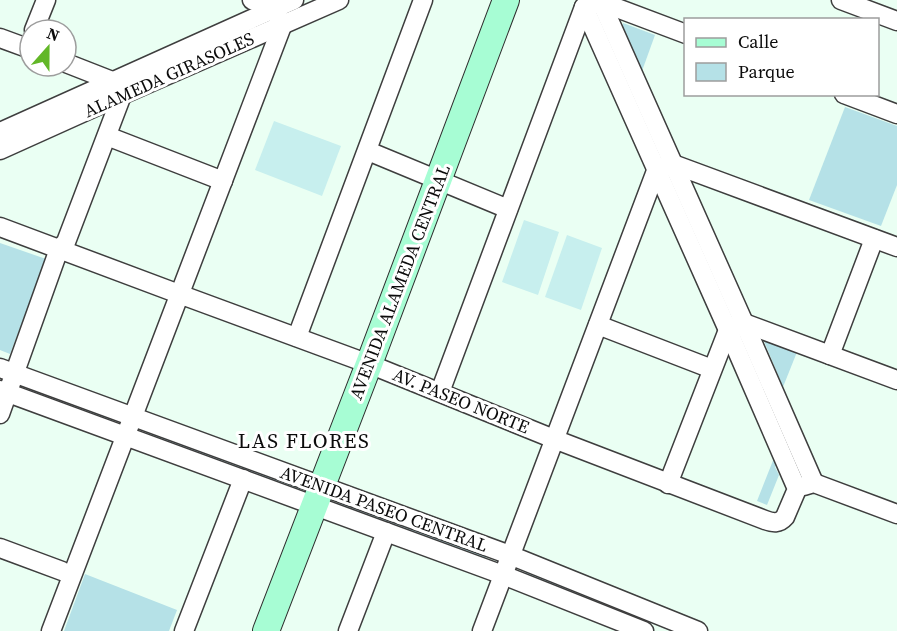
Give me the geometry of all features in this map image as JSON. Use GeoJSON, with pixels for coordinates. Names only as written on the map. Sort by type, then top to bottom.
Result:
{"type":"FeatureCollection","features":[{"type":"Feature","properties":{"kind":"street"},"geometry":{"type":"LineString","coordinates":[[39,18],[46,0]]}},
{"type":"Feature","properties":{"kind":"street"},"geometry":{"type":"LineString","coordinates":[[51,631],[282,26],[275,9],[252,0]]}},
{"type":"Feature","properties":{"kind":"street"},"geometry":{"type":"LineString","coordinates":[[0,132],[117,88],[294,0]]}},
{"type":"Feature","properties":{"kind":"street","name":"ALAMEDA GIRASOLES"},"geometry":{"type":"LineString","coordinates":[[0,150],[117,88],[282,26],[339,0]]}},
{"type":"Feature","properties":{"kind":"street"},"geometry":{"type":"LineString","coordinates":[[297,337],[423,0]]}},
{"type":"Feature","properties":{"kind":"street","name":"AVENIDA ALAMEDA CENTRAL"},"geometry":{"type":"LineString","coordinates":[[266,631],[506,0]]}},
{"type":"Feature","properties":{"kind":"street"},"geometry":{"type":"LineString","coordinates":[[841,0],[897,21]]}},
{"type":"Feature","properties":{"kind":"street"},"geometry":{"type":"LineString","coordinates":[[592,4],[684,33]]}},
{"type":"Feature","properties":{"kind":"street"},"geometry":{"type":"LineString","coordinates":[[592,4],[673,164],[736,326],[805,486],[897,514]]}},
{"type":"Feature","properties":{"kind":"street"},"geometry":{"type":"LineString","coordinates":[[592,4],[656,171],[736,326],[830,355],[897,380]]}},
{"type":"Feature","properties":{"kind":"street"},"geometry":{"type":"LineString","coordinates":[[440,392],[508,209],[592,4]]}},
{"type":"Feature","properties":{"kind":"street"},"geometry":{"type":"LineString","coordinates":[[0,38],[18,43]]}},
{"type":"Feature","properties":{"kind":"street"},"geometry":{"type":"LineString","coordinates":[[78,69],[117,88]]}},
{"type":"Feature","properties":{"kind":"street"},"geometry":{"type":"LineString","coordinates":[[0,414],[7,371],[59,249],[66,242],[107,136],[117,88]]}},
{"type":"Feature","properties":{"kind":"street"},"geometry":{"type":"LineString","coordinates":[[849,96],[897,114]]}},
{"type":"Feature","properties":{"kind":"street"},"geometry":{"type":"LineString","coordinates":[[107,136],[223,181]]}},
{"type":"Feature","properties":{"kind":"street"},"geometry":{"type":"LineString","coordinates":[[368,151],[508,209]]}},
{"type":"Feature","properties":{"kind":"street"},"geometry":{"type":"LineString","coordinates":[[482,631],[656,171],[673,164],[897,248]]}},
{"type":"Feature","properties":{"kind":"street","name":"AV. PASEO NORTE"},"geometry":{"type":"LineString","coordinates":[[0,227],[369,364],[668,484],[765,520],[777,523],[782,521],[805,486]]}},
{"type":"Feature","properties":{"kind":"street"},"geometry":{"type":"LineString","coordinates":[[830,355],[874,239]]}},
{"type":"Feature","properties":{"kind":"street"},"geometry":{"type":"LineString","coordinates":[[598,325],[712,369]]}},
{"type":"Feature","properties":{"kind":"street"},"geometry":{"type":"LineString","coordinates":[[668,484],[712,369],[736,326]]}},
{"type":"Feature","properties":{"kind":"street","name":"AVENIDA PASEO CENTRAL"},"geometry":{"type":"LineString","coordinates":[[7,371],[132,417],[319,496],[386,532],[502,575],[617,626],[644,631]]}},
{"type":"Feature","properties":{"kind":"street","name":"AVENIDA PASEO CENTRAL"},"geometry":{"type":"LineString","coordinates":[[4,391],[243,479],[319,496],[510,555],[698,631]]}},
{"type":"Feature","properties":{"kind":"street"},"geometry":{"type":"LineString","coordinates":[[184,631],[243,479]]}},
{"type":"Feature","properties":{"kind":"street"},"geometry":{"type":"LineString","coordinates":[[348,631],[386,532]]}},
{"type":"Feature","properties":{"kind":"street"},"geometry":{"type":"LineString","coordinates":[[0,548],[62,571]]}},
{"type":"Feature","properties":{"kind":"street"},"geometry":{"type":"LineString","coordinates":[[617,626],[625,602]]}},
{"type":"Feature","properties":{"kind":"green space"},"geometry":{"type":"Polygon","coordinates":[[[623,23],[655,35],[642,71],[623,30],[623,23]]]}},
{"type":"Feature","properties":{"kind":"green space"},"geometry":{"type":"Polygon","coordinates":[[[845,107],[897,126],[897,185],[881,226],[809,200],[845,107]]]}},
{"type":"Feature","properties":{"kind":"green space"},"geometry":{"type":"Polygon","coordinates":[[[0,243],[46,259],[10,354],[0,350],[0,243]]]}},
{"type":"Feature","properties":{"kind":"green space"},"geometry":{"type":"Polygon","coordinates":[[[764,341],[797,352],[783,387],[764,341]]]}},
{"type":"Feature","properties":{"kind":"green space"},"geometry":{"type":"Polygon","coordinates":[[[30,387],[114,417],[112,423],[28,393],[30,387]]]}},
{"type":"Feature","properties":{"kind":"green space"},"geometry":{"type":"Polygon","coordinates":[[[147,429],[302,486],[300,492],[145,435],[147,429]]]}},
{"type":"Feature","properties":{"kind":"green space"},"geometry":{"type":"Polygon","coordinates":[[[774,458],[779,475],[767,505],[757,501],[774,458]]]}},
{"type":"Feature","properties":{"kind":"green space"},"geometry":{"type":"Polygon","coordinates":[[[339,499],[487,555],[485,561],[337,505],[339,499]]]}},
{"type":"Feature","properties":{"kind":"green space"},"geometry":{"type":"Polygon","coordinates":[[[526,570],[603,600],[601,606],[524,576],[526,570]]]}},
{"type":"Feature","properties":{"kind":"green space"},"geometry":{"type":"Polygon","coordinates":[[[85,574],[177,610],[169,631],[64,631],[85,574]]]}},
{"type":"Feature","properties":{"kind":"shaded area"},"geometry":{"type":"Polygon","coordinates":[[[274,121],[341,146],[322,196],[255,170],[274,121]]]}},
{"type":"Feature","properties":{"kind":"shaded area"},"geometry":{"type":"Polygon","coordinates":[[[524,220],[559,232],[538,295],[502,282],[524,220]]]}},
{"type":"Feature","properties":{"kind":"shaded area"},"geometry":{"type":"Polygon","coordinates":[[[567,235],[602,248],[581,310],[545,297],[567,235]]]}},
{"type":"Feature","properties":{"kind":"district","name":"LAS FLORES"},"geometry":{"type":"Point","coordinates":[304,441]}}]}
